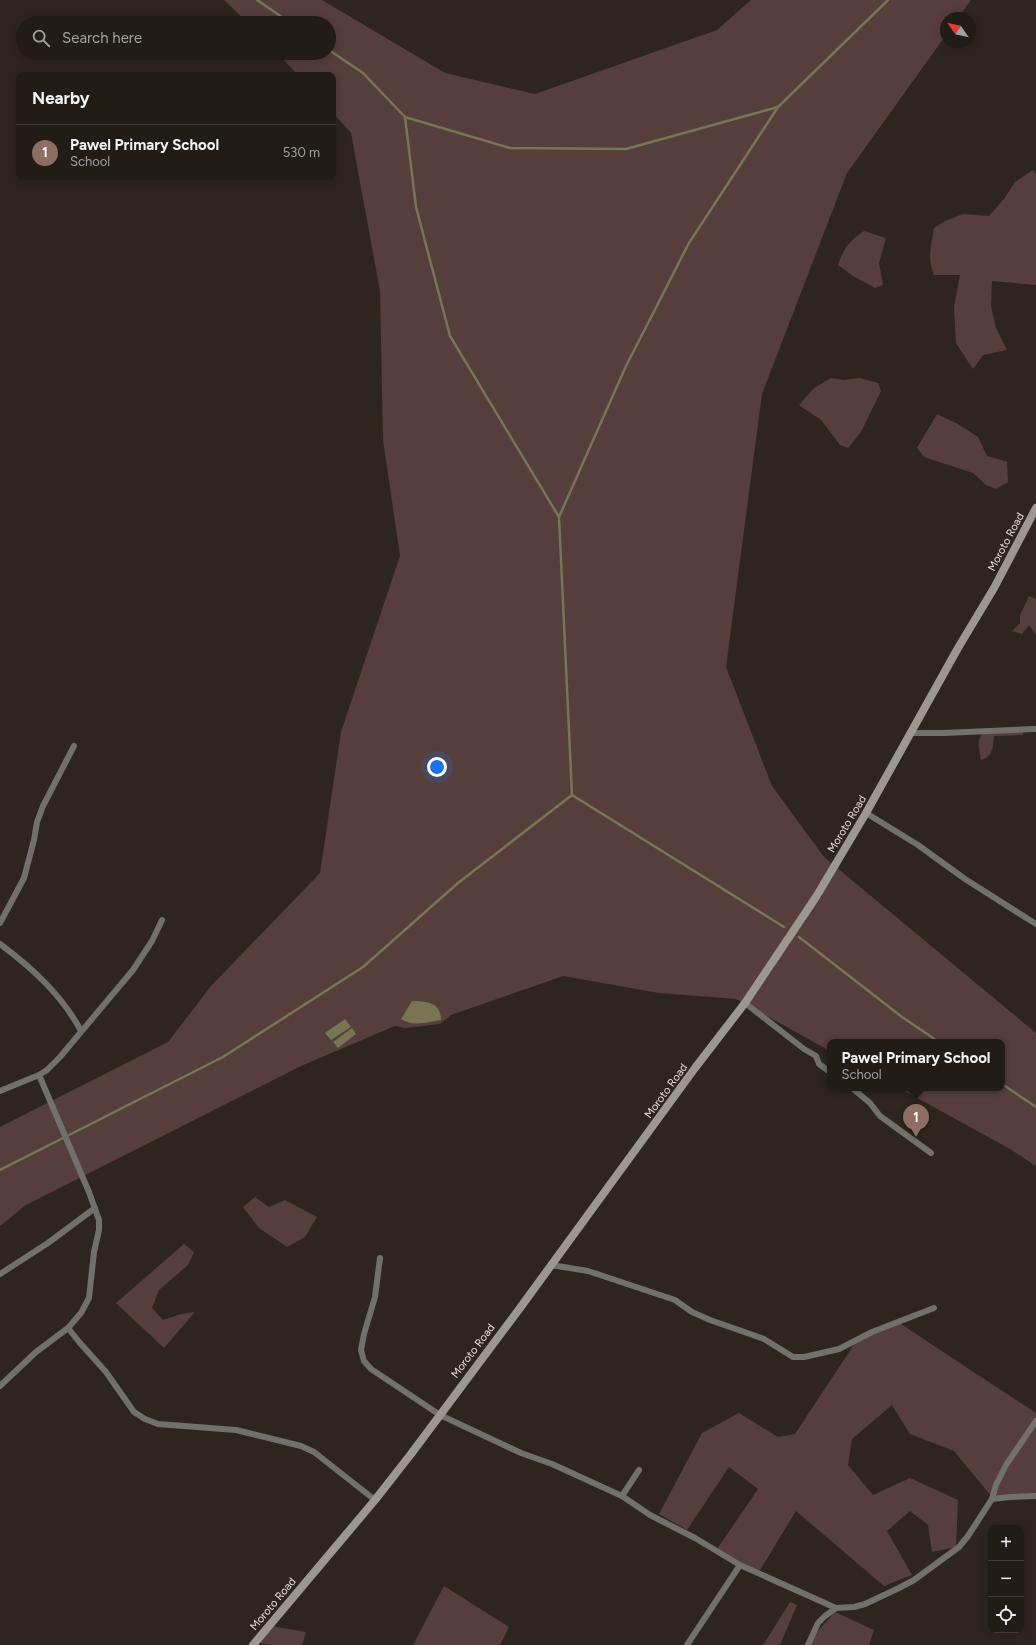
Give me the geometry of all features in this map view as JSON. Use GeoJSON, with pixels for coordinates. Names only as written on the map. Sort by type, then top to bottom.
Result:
{"type":"FeatureCollection","features":[{"type":"Feature","properties":{"kind":"main road","name":"Moroto Road"},"geometry":{"type":"LineString","coordinates":[[253,1645],[376,1500],[746,1003],[816,897],[866,813],[912,733],[958,648],[994,588],[1036,508]]}},
{"type":"Feature","properties":{"kind":"street"},"geometry":{"type":"LineString","coordinates":[[912,733],[944,734],[1036,729]]}},
{"type":"Feature","properties":{"kind":"street"},"geometry":{"type":"LineString","coordinates":[[0,923],[24,878],[37,822],[43,806],[74,746]]}},
{"type":"Feature","properties":{"kind":"street"},"geometry":{"type":"LineString","coordinates":[[866,813],[918,845],[964,879],[1036,924]]}},
{"type":"Feature","properties":{"kind":"street"},"geometry":{"type":"LineString","coordinates":[[0,1091],[39,1075],[47,1070],[60,1057],[133,970],[152,940],[162,920]]}},
{"type":"Feature","properties":{"kind":"street"},"geometry":{"type":"LineString","coordinates":[[0,944],[26,964],[52,990],[64,1003],[81,1031]]}},
{"type":"Feature","properties":{"kind":"street"},"geometry":{"type":"LineString","coordinates":[[746,1003],[804,1049],[816,1056],[819,1064],[827,1070]]}},
{"type":"Feature","properties":{"kind":"street"},"geometry":{"type":"LineString","coordinates":[[0,1386],[36,1352],[68,1328],[81,1313],[89,1298],[94,1252],[99,1230],[99,1220],[95,1208],[39,1075]]}},
{"type":"Feature","properties":{"kind":"street"},"geometry":{"type":"LineString","coordinates":[[856,1091],[870,1103],[880,1116],[931,1152]]}},
{"type":"Feature","properties":{"kind":"street"},"geometry":{"type":"LineString","coordinates":[[0,1274],[54,1239],[95,1208]]}},
{"type":"Feature","properties":{"kind":"street"},"geometry":{"type":"LineString","coordinates":[[380,1258],[375,1297],[364,1334],[362,1356],[371,1368],[440,1415],[521,1453],[552,1464],[622,1496],[650,1515],[695,1538],[740,1565],[836,1608],[854,1607],[882,1597],[914,1580],[959,1547],[992,1499],[996,1485],[1006,1465],[1036,1421]]}},
{"type":"Feature","properties":{"kind":"street"},"geometry":{"type":"LineString","coordinates":[[551,1265],[588,1271],[675,1300],[692,1312],[710,1320],[764,1339],[793,1357],[804,1357],[838,1348],[872,1332],[934,1308]]}},
{"type":"Feature","properties":{"kind":"street"},"geometry":{"type":"LineString","coordinates":[[68,1328],[106,1372],[134,1412],[145,1419],[158,1424],[236,1430],[301,1446],[314,1452],[376,1500]]}},
{"type":"Feature","properties":{"kind":"street"},"geometry":{"type":"LineString","coordinates":[[622,1496],[639,1470]]}},
{"type":"Feature","properties":{"kind":"street"},"geometry":{"type":"LineString","coordinates":[[992,1499],[1036,1496]]}},
{"type":"Feature","properties":{"kind":"street"},"geometry":{"type":"LineString","coordinates":[[687,1645],[740,1565]]}},
{"type":"Feature","properties":{"kind":"street"},"geometry":{"type":"LineString","coordinates":[[808,1645],[818,1623],[836,1608]]}},
{"type":"Feature","properties":{"kind":"shaded area"},"geometry":{"type":"Polygon","coordinates":[[[224,0],[322,0],[445,73],[535,94],[717,30],[751,0],[971,0],[962,12],[940,12],[940,43],[847,173],[762,394],[726,667],[772,786],[824,857],[1036,1033],[1036,1166],[1010,1149],[904,1091],[1005,1091],[1005,1039],[827,1039],[827,1049],[736,999],[659,993],[563,976],[451,1015],[440,1024],[405,1028],[395,1026],[301,1066],[26,1205],[0,1226],[0,1127],[168,1042],[211,986],[320,873],[341,732],[400,556],[383,440],[380,291],[351,133],[336,116],[336,72],[295,72],[284,60],[336,60],[336,16],[241,16],[224,0]]]}},
{"type":"Feature","properties":{"kind":"shaded area"},"geometry":{"type":"Polygon","coordinates":[[[1033,170],[1036,174],[1036,285],[992,281],[991,306],[996,328],[1007,350],[983,355],[973,369],[956,343],[954,307],[960,275],[934,275],[932,269],[930,252],[934,228],[945,221],[963,214],[989,216],[1004,199],[1015,182],[1033,170]]]}},
{"type":"Feature","properties":{"kind":"shaded area"},"geometry":{"type":"Polygon","coordinates":[[[864,231],[886,238],[879,263],[883,285],[875,288],[853,276],[838,265],[842,254],[848,245],[854,238],[864,231]]]}},
{"type":"Feature","properties":{"kind":"shaded area"},"geometry":{"type":"Polygon","coordinates":[[[831,378],[843,380],[860,378],[878,383],[881,391],[861,432],[848,448],[840,445],[821,420],[799,405],[814,388],[831,378]]]}},
{"type":"Feature","properties":{"kind":"shaded area"},"geometry":{"type":"Polygon","coordinates":[[[937,414],[958,424],[978,437],[987,456],[1007,462],[1008,482],[996,489],[986,485],[973,473],[924,457],[917,448],[937,414]]]}},
{"type":"Feature","properties":{"kind":"shaded area"},"geometry":{"type":"Polygon","coordinates":[[[1029,596],[1036,599],[1036,635],[1029,625],[1022,634],[1012,631],[1020,623],[1020,615],[1029,596]]]}},
{"type":"Feature","properties":{"kind":"shaded area"},"geometry":{"type":"Polygon","coordinates":[[[1024,730],[1023,735],[994,736],[992,751],[988,757],[981,760],[979,739],[983,733],[1024,730]]]}},
{"type":"Feature","properties":{"kind":"shaded area"},"geometry":{"type":"Polygon","coordinates":[[[412,1001],[427,1002],[436,1006],[441,1020],[426,1023],[410,1023],[401,1019],[412,1001]]]}},
{"type":"Feature","properties":{"kind":"shaded area"},"geometry":{"type":"Polygon","coordinates":[[[345,1019],[351,1027],[331,1040],[325,1033],[345,1019]]]}},
{"type":"Feature","properties":{"kind":"shaded area"},"geometry":{"type":"Polygon","coordinates":[[[352,1028],[356,1034],[338,1048],[333,1042],[352,1028]]]}},
{"type":"Feature","properties":{"kind":"shaded area"},"geometry":{"type":"Polygon","coordinates":[[[255,1197],[269,1207],[285,1200],[317,1217],[305,1237],[287,1247],[259,1228],[243,1207],[255,1197]]]}},
{"type":"Feature","properties":{"kind":"shaded area"},"geometry":{"type":"Polygon","coordinates":[[[184,1244],[194,1252],[188,1265],[159,1290],[152,1308],[163,1320],[182,1314],[195,1312],[164,1348],[116,1303],[184,1244]]]}},
{"type":"Feature","properties":{"kind":"shaded area"},"geometry":{"type":"Polygon","coordinates":[[[898,1322],[1036,1413],[1036,1495],[991,1496],[954,1451],[910,1434],[892,1405],[852,1439],[848,1465],[873,1495],[910,1478],[958,1500],[956,1547],[932,1552],[928,1525],[910,1511],[887,1531],[912,1575],[884,1586],[796,1511],[759,1572],[717,1549],[758,1489],[729,1467],[687,1530],[659,1514],[702,1433],[739,1413],[778,1437],[795,1434],[855,1343],[898,1322]]]}},
{"type":"Feature","properties":{"kind":"shaded area"},"geometry":{"type":"Polygon","coordinates":[[[444,1586],[509,1627],[500,1645],[413,1645],[444,1586]]]}},
{"type":"Feature","properties":{"kind":"shaded area"},"geometry":{"type":"Polygon","coordinates":[[[790,1602],[797,1605],[780,1645],[763,1645],[790,1602]]]}},
{"type":"Feature","properties":{"kind":"shaded area"},"geometry":{"type":"Polygon","coordinates":[[[835,1612],[874,1630],[869,1645],[807,1645],[835,1612]]]}},
{"type":"Feature","properties":{"kind":"shaded area"},"geometry":{"type":"Polygon","coordinates":[[[271,1626],[306,1632],[302,1645],[272,1645],[260,1643],[271,1626]]]}},
{"type":"Feature","properties":{"kind":"waterway"},"geometry":{"type":"LineString","coordinates":[[257,0],[281,16]]}},
{"type":"Feature","properties":{"kind":"waterway"},"geometry":{"type":"LineString","coordinates":[[572,795],[559,517],[626,366],[689,243],[778,107],[888,0]]}},
{"type":"Feature","properties":{"kind":"waterway"},"geometry":{"type":"LineString","coordinates":[[336,55],[363,73],[405,117],[416,207],[450,336],[559,517]]}},
{"type":"Feature","properties":{"kind":"waterway"},"geometry":{"type":"LineString","coordinates":[[405,117],[510,148],[626,149],[778,107]]}},
{"type":"Feature","properties":{"kind":"waterway"},"geometry":{"type":"LineString","coordinates":[[572,795],[784,927]]}},
{"type":"Feature","properties":{"kind":"waterway"},"geometry":{"type":"LineString","coordinates":[[0,1170],[223,1057],[363,967],[458,883],[572,795]]}},
{"type":"Feature","properties":{"kind":"waterway"},"geometry":{"type":"LineString","coordinates":[[799,937],[902,1017],[935,1039]]}},
{"type":"Feature","properties":{"kind":"waterway"},"geometry":{"type":"LineString","coordinates":[[1005,1086],[1036,1107]]}},
{"type":"Feature","properties":{"kind":"place","name":"Pawel Primary School"},"geometry":{"type":"Point","coordinates":[916,1137]}}]}
